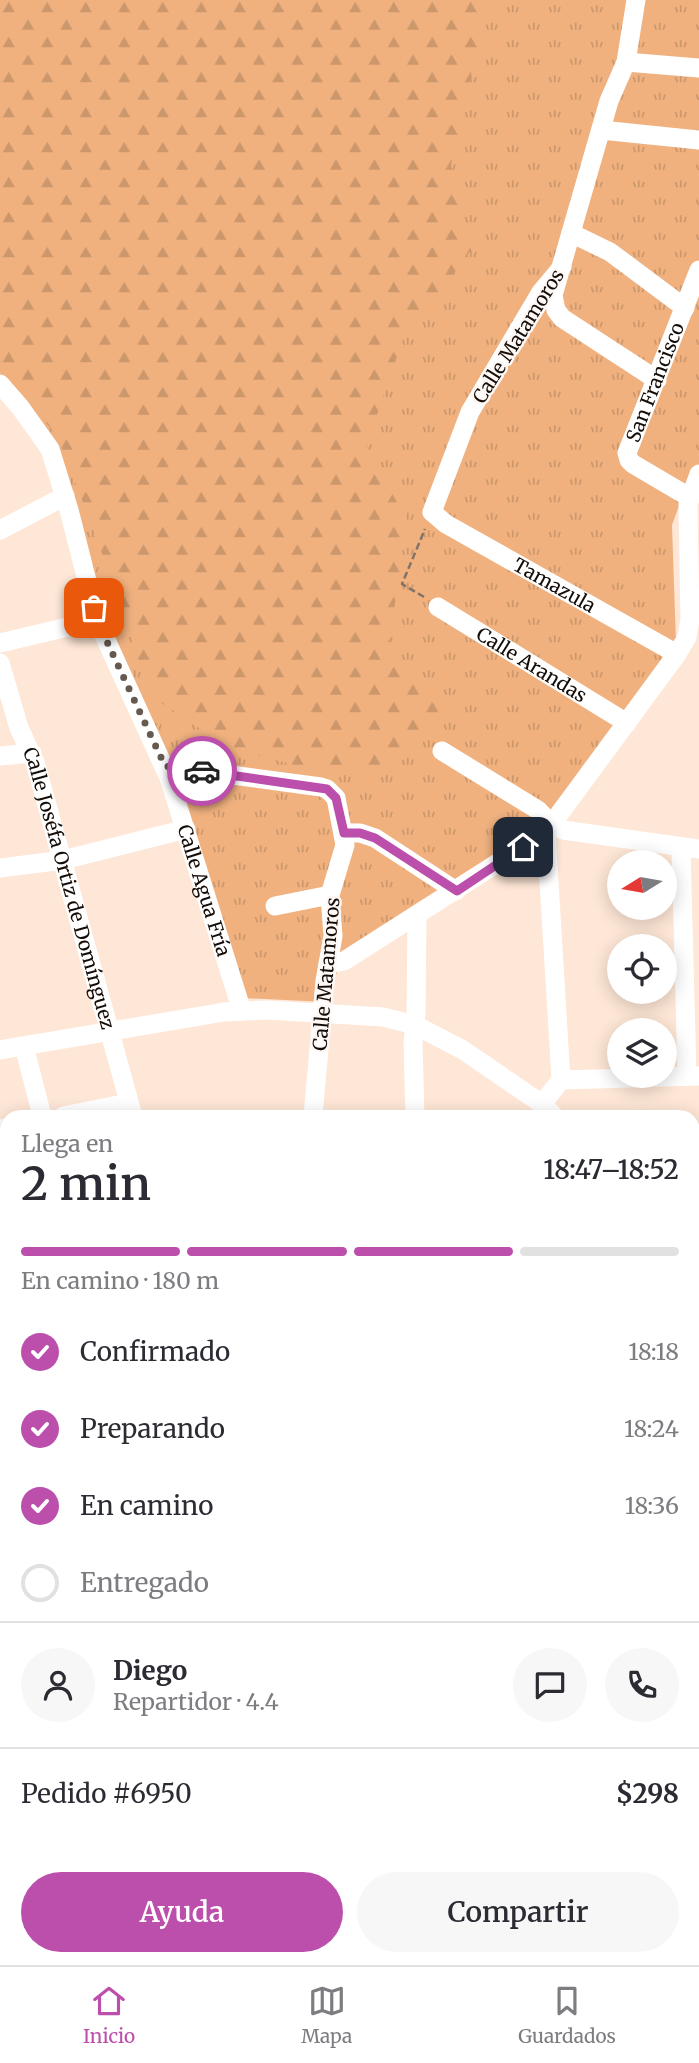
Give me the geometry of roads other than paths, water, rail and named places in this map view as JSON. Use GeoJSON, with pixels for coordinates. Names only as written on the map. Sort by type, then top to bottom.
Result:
{"type":"FeatureCollection","features":[{"type":"Feature","properties":{"kind":"street","name":"Calle Matamoros"},"geometry":{"type":"LineString","coordinates":[[432,512],[470,412],[541,292],[562,267],[614,88],[626,62],[636,0]]}},
{"type":"Feature","properties":{"kind":"street"},"geometry":{"type":"LineString","coordinates":[[626,62],[699,68]]}},
{"type":"Feature","properties":{"kind":"street"},"geometry":{"type":"LineString","coordinates":[[601,130],[699,139]]}},
{"type":"Feature","properties":{"kind":"street"},"geometry":{"type":"LineString","coordinates":[[571,233],[618,258],[684,308]]}},
{"type":"Feature","properties":{"kind":"street"},"geometry":{"type":"LineString","coordinates":[[562,267],[553,295],[556,310],[562,318],[657,380]]}},
{"type":"Feature","properties":{"kind":"street","name":"San Francisco"},"geometry":{"type":"LineString","coordinates":[[689,497],[633,464],[628,456],[628,448],[699,270]]}},
{"type":"Feature","properties":{"kind":"street","name":"Calle Agua Fría"},"geometry":{"type":"LineString","coordinates":[[0,384],[50,449],[97,620],[165,766],[242,1011]]}},
{"type":"Feature","properties":{"kind":"street"},"geometry":{"type":"LineString","coordinates":[[328,964],[344,961],[457,891],[549,829],[677,654],[690,628],[687,511],[689,497],[699,474]]}},
{"type":"Feature","properties":{"kind":"street"},"geometry":{"type":"LineString","coordinates":[[0,530],[65,496]]}},
{"type":"Feature","properties":{"kind":"street","name":"Tamazula"},"geometry":{"type":"LineString","coordinates":[[432,512],[446,524],[677,654]]}},
{"type":"Feature","properties":{"kind":"street","name":"Calle Arandas"},"geometry":{"type":"LineString","coordinates":[[438,607],[627,723]]}},
{"type":"Feature","properties":{"kind":"street"},"geometry":{"type":"LineString","coordinates":[[0,643],[97,620]]}},
{"type":"Feature","properties":{"kind":"street","name":"Calle Joséfa Ortiz de Domínguez"},"geometry":{"type":"LineString","coordinates":[[0,663],[19,728],[32,753],[130,1110]]}},
{"type":"Feature","properties":{"kind":"street"},"geometry":{"type":"LineString","coordinates":[[0,1050],[202,1015],[242,1011],[383,1017],[415,1025],[463,1050],[548,1110],[561,1080],[549,829],[537,810],[442,751]]}},
{"type":"Feature","properties":{"kind":"street"},"geometry":{"type":"LineString","coordinates":[[0,756],[32,753]]}},
{"type":"Feature","properties":{"kind":"street","name":"Calle Matamoros"},"geometry":{"type":"LineString","coordinates":[[165,766],[321,787],[332,793],[338,804],[344,833],[344,853],[330,895],[333,936],[314,1110]]}},
{"type":"Feature","properties":{"kind":"street"},"geometry":{"type":"LineString","coordinates":[[0,867],[63,860],[186,829]]}},
{"type":"Feature","properties":{"kind":"street"},"geometry":{"type":"LineString","coordinates":[[549,829],[690,848],[693,1076],[561,1080]]}},
{"type":"Feature","properties":{"kind":"street"},"geometry":{"type":"LineString","coordinates":[[344,833],[360,833],[375,838],[457,891]]}},
{"type":"Feature","properties":{"kind":"street"},"geometry":{"type":"LineString","coordinates":[[275,906],[330,895]]}},
{"type":"Feature","properties":{"kind":"street"},"geometry":{"type":"LineString","coordinates":[[415,1110],[413,1044],[417,916]]}},
{"type":"Feature","properties":{"kind":"street"},"geometry":{"type":"LineString","coordinates":[[24,1046],[40,1110]]}}]}
